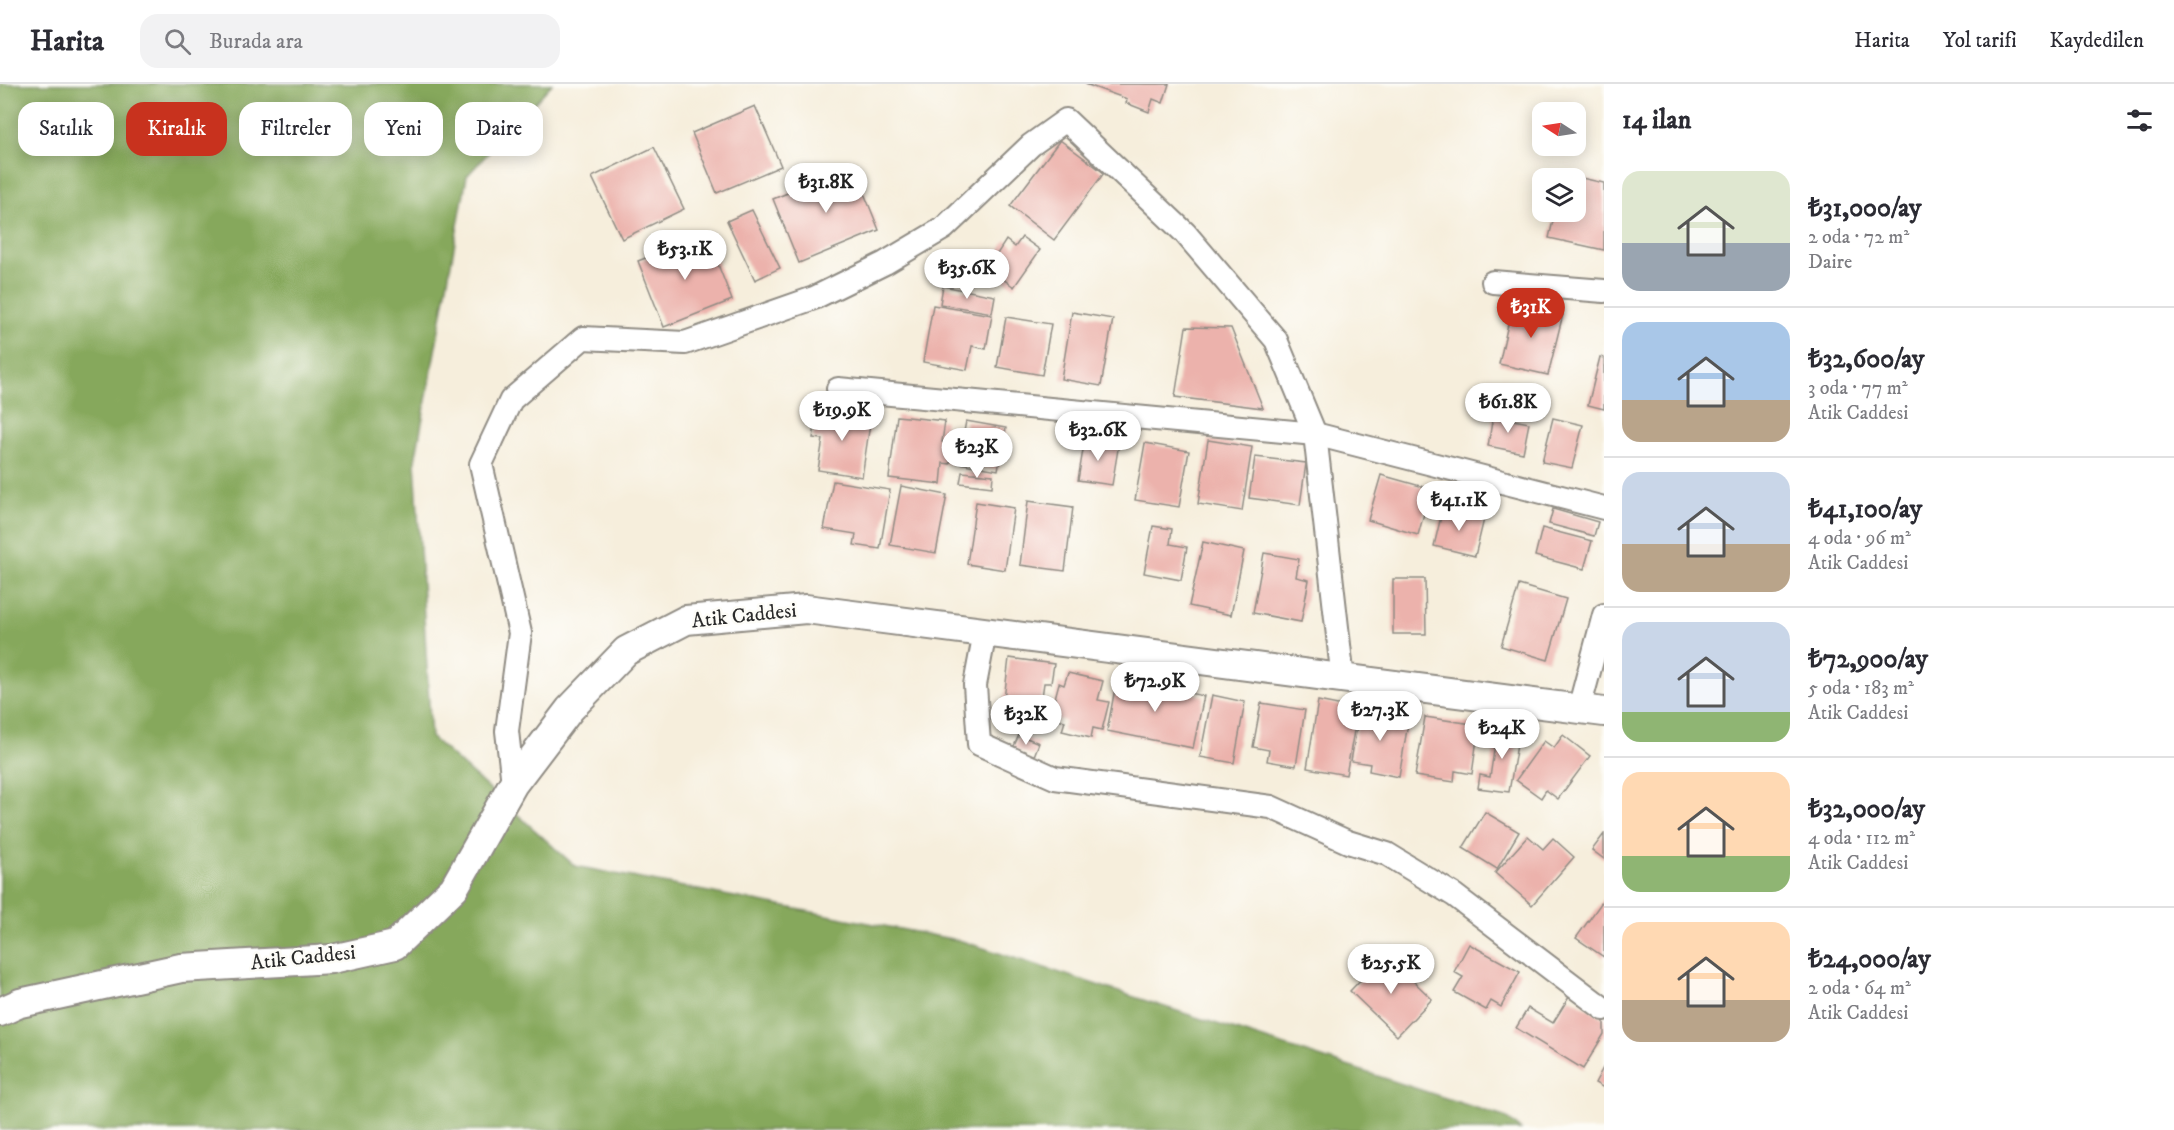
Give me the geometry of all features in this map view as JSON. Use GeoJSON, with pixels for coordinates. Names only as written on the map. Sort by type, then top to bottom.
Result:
{"type":"FeatureCollection","features":[{"type":"Feature","properties":{"kind":"street"},"geometry":{"type":"LineString","coordinates":[[513,784],[507,731],[520,633],[481,464],[511,400],[583,338],[685,343],[814,298],[885,263],[944,228],[1031,145],[1066,120],[1185,233],[1276,340],[1315,434],[1343,680]]}},
{"type":"Feature","properties":{"kind":"street"},"geometry":{"type":"LineString","coordinates":[[1493,282],[1604,291]]}},
{"type":"Feature","properties":{"kind":"street"},"geometry":{"type":"LineString","coordinates":[[838,389],[1315,434],[1604,508]]}},
{"type":"Feature","properties":{"kind":"street","name":"Atik Caddesi"},"geometry":{"type":"LineString","coordinates":[[0,1012],[20,1003],[181,968],[332,959],[395,945],[454,888],[513,784],[570,709],[626,651],[686,620],[806,609],[1343,680],[1592,710]]}},
{"type":"Feature","properties":{"kind":"street"},"geometry":{"type":"LineString","coordinates":[[1592,710],[1604,615]]}},
{"type":"Feature","properties":{"kind":"street"},"geometry":{"type":"LineString","coordinates":[[985,632],[975,685],[979,744],[1055,778],[1271,807],[1348,842],[1387,854],[1454,895],[1604,1009]]}},
{"type":"Feature","properties":{"kind":"green space"},"geometry":{"type":"Polygon","coordinates":[[[0,84],[552,84],[535,102],[455,102],[455,156],[485,156],[467,176],[415,461],[431,737],[575,866],[962,941],[1507,1118],[1521,1130],[0,1130],[0,84]]]}},
{"type":"Feature","properties":{"kind":"building"},"geometry":{"type":"Polygon","coordinates":[[[1085,84],[1169,84],[1163,103],[1153,99],[1149,112],[1126,103],[1127,99],[1085,84]]]}},
{"type":"Feature","properties":{"kind":"building"},"geometry":{"type":"Polygon","coordinates":[[[755,106],[781,166],[717,193],[692,133],[755,106]]]}},
{"type":"Feature","properties":{"kind":"building"},"geometry":{"type":"Polygon","coordinates":[[[1060,140],[1104,173],[1054,240],[1010,206],[1060,140]]]}},
{"type":"Feature","properties":{"kind":"building"},"geometry":{"type":"Polygon","coordinates":[[[654,147],[684,209],[622,239],[592,177],[654,147]]]}},
{"type":"Feature","properties":{"kind":"building"},"geometry":{"type":"Polygon","coordinates":[[[853,166],[879,230],[799,263],[773,199],[853,166]]]}},
{"type":"Feature","properties":{"kind":"building"},"geometry":{"type":"Polygon","coordinates":[[[1586,179],[1604,183],[1604,250],[1549,238],[1553,222],[1586,222],[1586,179]]]}},
{"type":"Feature","properties":{"kind":"building"},"geometry":{"type":"Polygon","coordinates":[[[752,210],[780,268],[755,280],[727,221],[752,210]]]}},
{"type":"Feature","properties":{"kind":"building"},"geometry":{"type":"Polygon","coordinates":[[[706,234],[732,300],[664,327],[638,261],[706,234]]]}},
{"type":"Feature","properties":{"kind":"building"},"geometry":{"type":"Polygon","coordinates":[[[1022,237],[1040,250],[1014,287],[988,268],[1006,240],[1015,247],[1022,237]]]}},
{"type":"Feature","properties":{"kind":"building"},"geometry":{"type":"Polygon","coordinates":[[[943,286],[995,296],[992,313],[940,304],[943,286]]]}},
{"type":"Feature","properties":{"kind":"building"},"geometry":{"type":"Polygon","coordinates":[[[1513,302],[1563,314],[1548,375],[1499,364],[1513,302]]]}},
{"type":"Feature","properties":{"kind":"building"},"geometry":{"type":"Polygon","coordinates":[[[933,305],[992,315],[986,349],[972,346],[967,370],[923,362],[933,305]]]}},
{"type":"Feature","properties":{"kind":"building"},"geometry":{"type":"Polygon","coordinates":[[[1072,312],[1113,319],[1101,386],[1061,379],[1072,312]]]}},
{"type":"Feature","properties":{"kind":"building"},"geometry":{"type":"Polygon","coordinates":[[[1006,317],[1051,324],[1042,375],[997,367],[1006,317]]]}},
{"type":"Feature","properties":{"kind":"building"},"geometry":{"type":"Polygon","coordinates":[[[1186,327],[1231,328],[1263,408],[1175,397],[1186,327]]]}},
{"type":"Feature","properties":{"kind":"building"},"geometry":{"type":"Polygon","coordinates":[[[1600,357],[1604,358],[1604,409],[1588,405],[1600,357]]]}},
{"type":"Feature","properties":{"kind":"building"},"geometry":{"type":"Polygon","coordinates":[[[818,409],[871,417],[862,477],[818,470],[823,439],[813,438],[818,409]]]}},
{"type":"Feature","properties":{"kind":"building"},"geometry":{"type":"Polygon","coordinates":[[[897,416],[945,421],[942,442],[952,443],[950,464],[943,463],[941,484],[889,478],[897,416]]]}},
{"type":"Feature","properties":{"kind":"building"},"geometry":{"type":"Polygon","coordinates":[[[1493,416],[1529,423],[1523,453],[1488,446],[1493,416]]]}},
{"type":"Feature","properties":{"kind":"building"},"geometry":{"type":"Polygon","coordinates":[[[1553,418],[1583,425],[1572,468],[1542,462],[1553,418]]]}},
{"type":"Feature","properties":{"kind":"building"},"geometry":{"type":"Polygon","coordinates":[[[966,421],[1006,428],[998,470],[958,463],[966,421]]]}},
{"type":"Feature","properties":{"kind":"building"},"geometry":{"type":"Polygon","coordinates":[[[1085,438],[1119,443],[1112,485],[1078,480],[1085,438]]]}},
{"type":"Feature","properties":{"kind":"building"},"geometry":{"type":"Polygon","coordinates":[[[1208,440],[1252,447],[1242,511],[1198,504],[1208,440]]]}},
{"type":"Feature","properties":{"kind":"building"},"geometry":{"type":"Polygon","coordinates":[[[1145,443],[1189,451],[1179,507],[1135,500],[1145,443]]]}},
{"type":"Feature","properties":{"kind":"building"},"geometry":{"type":"Polygon","coordinates":[[[1255,457],[1306,463],[1300,505],[1249,498],[1255,457]]]}},
{"type":"Feature","properties":{"kind":"building"},"geometry":{"type":"Polygon","coordinates":[[[962,472],[993,475],[992,487],[960,483],[962,472]]]}},
{"type":"Feature","properties":{"kind":"building"},"geometry":{"type":"Polygon","coordinates":[[[1381,475],[1431,489],[1418,535],[1368,520],[1381,475]]]}},
{"type":"Feature","properties":{"kind":"building"},"geometry":{"type":"Polygon","coordinates":[[[833,481],[890,490],[880,549],[854,545],[856,534],[824,529],[833,481]]]}},
{"type":"Feature","properties":{"kind":"building"},"geometry":{"type":"Polygon","coordinates":[[[901,486],[947,495],[936,553],[890,545],[901,486]]]}},
{"type":"Feature","properties":{"kind":"building"},"geometry":{"type":"Polygon","coordinates":[[[1028,501],[1073,507],[1065,571],[1020,565],[1028,501]]]}},
{"type":"Feature","properties":{"kind":"building"},"geometry":{"type":"Polygon","coordinates":[[[976,502],[1014,508],[1005,570],[967,564],[976,502]]]}},
{"type":"Feature","properties":{"kind":"building"},"geometry":{"type":"Polygon","coordinates":[[[1443,508],[1484,519],[1475,556],[1434,546],[1443,508]]]}},
{"type":"Feature","properties":{"kind":"building"},"geometry":{"type":"Polygon","coordinates":[[[1553,509],[1598,522],[1594,536],[1549,524],[1553,509]]]}},
{"type":"Feature","properties":{"kind":"building"},"geometry":{"type":"Polygon","coordinates":[[[1153,526],[1172,529],[1170,544],[1187,547],[1181,580],[1144,573],[1153,526]]]}},
{"type":"Feature","properties":{"kind":"building"},"geometry":{"type":"Polygon","coordinates":[[[1542,528],[1592,541],[1584,569],[1535,556],[1542,528]]]}},
{"type":"Feature","properties":{"kind":"building"},"geometry":{"type":"Polygon","coordinates":[[[1203,542],[1244,551],[1231,615],[1189,606],[1203,542]]]}},
{"type":"Feature","properties":{"kind":"building"},"geometry":{"type":"Polygon","coordinates":[[[1264,553],[1299,559],[1296,577],[1309,580],[1301,622],[1253,613],[1264,553]]]}},
{"type":"Feature","properties":{"kind":"building"},"geometry":{"type":"Polygon","coordinates":[[[1393,579],[1425,579],[1426,634],[1393,634],[1393,579]]]}},
{"type":"Feature","properties":{"kind":"building"},"geometry":{"type":"Polygon","coordinates":[[[1519,585],[1566,599],[1548,660],[1501,646],[1519,585]]]}},
{"type":"Feature","properties":{"kind":"building"},"geometry":{"type":"Polygon","coordinates":[[[1009,658],[1054,664],[1051,683],[1044,683],[1039,718],[1045,719],[1044,726],[1029,724],[1030,711],[1021,710],[1018,726],[1001,724],[1009,658]]]}},
{"type":"Feature","properties":{"kind":"building"},"geometry":{"type":"Polygon","coordinates":[[[1068,673],[1103,681],[1098,700],[1109,702],[1102,730],[1093,728],[1091,738],[1062,731],[1065,721],[1050,717],[1059,683],[1064,685],[1068,673]]]}},
{"type":"Feature","properties":{"kind":"building"},"geometry":{"type":"Polygon","coordinates":[[[1117,678],[1204,696],[1193,748],[1107,731],[1117,678]]]}},
{"type":"Feature","properties":{"kind":"building"},"geometry":{"type":"Polygon","coordinates":[[[1212,695],[1245,702],[1234,763],[1200,757],[1212,695]]]}},
{"type":"Feature","properties":{"kind":"building"},"geometry":{"type":"Polygon","coordinates":[[[1318,701],[1358,709],[1346,775],[1307,768],[1318,701]]]}},
{"type":"Feature","properties":{"kind":"building"},"geometry":{"type":"Polygon","coordinates":[[[1261,703],[1305,710],[1296,766],[1267,761],[1269,750],[1253,747],[1261,703]]]}},
{"type":"Feature","properties":{"kind":"building"},"geometry":{"type":"Polygon","coordinates":[[[1360,709],[1409,717],[1399,777],[1369,771],[1370,764],[1351,761],[1360,709]]]}},
{"type":"Feature","properties":{"kind":"building"},"geometry":{"type":"Polygon","coordinates":[[[1425,717],[1479,725],[1472,774],[1455,771],[1454,782],[1415,776],[1425,717]]]}},
{"type":"Feature","properties":{"kind":"building"},"geometry":{"type":"Polygon","coordinates":[[[1498,724],[1520,727],[1509,792],[1478,788],[1480,775],[1490,777],[1498,724]]]}},
{"type":"Feature","properties":{"kind":"building"},"geometry":{"type":"Polygon","coordinates":[[[1019,735],[1039,743],[1034,756],[1013,748],[1019,735]]]}},
{"type":"Feature","properties":{"kind":"building"},"geometry":{"type":"Polygon","coordinates":[[[1563,735],[1590,756],[1558,799],[1546,790],[1541,798],[1516,780],[1544,741],[1554,748],[1563,735]]]}},
{"type":"Feature","properties":{"kind":"building"},"geometry":{"type":"Polygon","coordinates":[[[1485,812],[1519,832],[1497,869],[1463,848],[1485,812]]]}},
{"type":"Feature","properties":{"kind":"building"},"geometry":{"type":"Polygon","coordinates":[[[1604,834],[1604,859],[1592,850],[1604,834]]]}},
{"type":"Feature","properties":{"kind":"building"},"geometry":{"type":"Polygon","coordinates":[[[1528,836],[1543,849],[1553,838],[1574,857],[1532,905],[1495,873],[1528,836]]]}},
{"type":"Feature","properties":{"kind":"building"},"geometry":{"type":"Polygon","coordinates":[[[1604,899],[1604,957],[1576,938],[1604,899]]]}},
{"type":"Feature","properties":{"kind":"building"},"geometry":{"type":"Polygon","coordinates":[[[1469,944],[1520,972],[1501,1007],[1491,1001],[1486,1010],[1454,992],[1463,977],[1454,972],[1469,944]]]}},
{"type":"Feature","properties":{"kind":"building"},"geometry":{"type":"Polygon","coordinates":[[[1385,954],[1432,999],[1397,1036],[1350,991],[1385,954]]]}},
{"type":"Feature","properties":{"kind":"building"},"geometry":{"type":"Polygon","coordinates":[[[1569,997],[1604,1018],[1604,1034],[1583,1069],[1516,1028],[1528,1008],[1553,1023],[1569,997]]]}},
{"type":"Feature","properties":{"kind":"building"},"geometry":{"type":"Polygon","coordinates":[[[1604,1066],[1604,1088],[1595,1083],[1604,1066]]]}}]}
